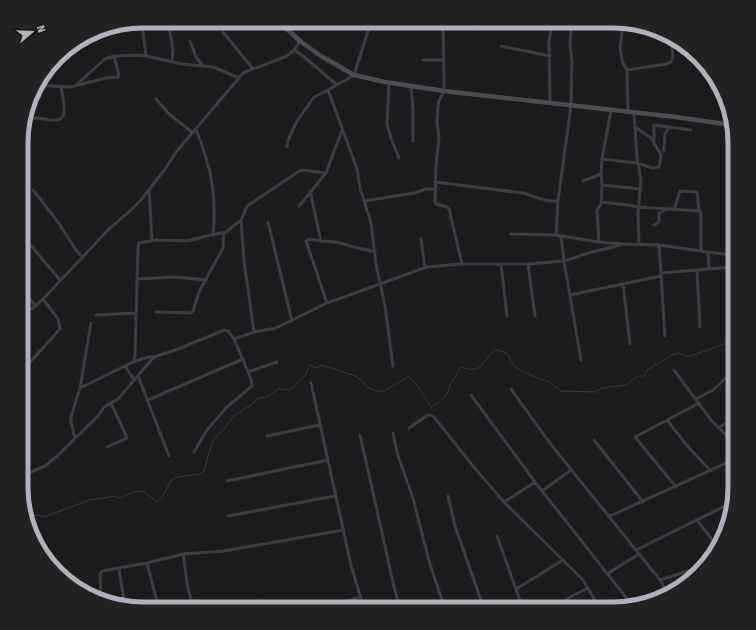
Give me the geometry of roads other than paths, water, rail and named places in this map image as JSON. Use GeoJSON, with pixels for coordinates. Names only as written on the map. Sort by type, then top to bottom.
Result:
{"type":"FeatureCollection","features":[{"type":"Feature","properties":{"kind":"street"},"geometry":{"type":"LineString","coordinates":[[143,28],[146,56]]}},
{"type":"Feature","properties":{"kind":"street"},"geometry":{"type":"LineString","coordinates":[[169,28],[172,41],[172,62]]}},
{"type":"Feature","properties":{"kind":"street"},"geometry":{"type":"LineString","coordinates":[[285,28],[300,42],[354,75],[385,82],[411,87],[550,102],[726,124]]}},
{"type":"Feature","properties":{"kind":"street"},"geometry":{"type":"LineString","coordinates":[[287,147],[288,140],[297,121],[314,97],[354,75],[370,28]]}},
{"type":"Feature","properties":{"kind":"street"},"geometry":{"type":"LineString","coordinates":[[443,28],[444,90],[438,106],[437,123],[439,137],[436,165],[435,202],[436,204],[449,209],[462,264]]}},
{"type":"Feature","properties":{"kind":"street"},"geometry":{"type":"LineString","coordinates":[[454,28],[476,29]]}},
{"type":"Feature","properties":{"kind":"street"},"geometry":{"type":"LineString","coordinates":[[550,102],[550,40],[552,28]]}},
{"type":"Feature","properties":{"kind":"street"},"geometry":{"type":"LineString","coordinates":[[556,235],[558,201],[571,105],[572,62],[570,45],[572,28]]}},
{"type":"Feature","properties":{"kind":"street"},"geometry":{"type":"LineString","coordinates":[[622,28],[620,50],[623,63],[627,70],[631,112],[635,127],[637,163],[641,180],[639,244]]}},
{"type":"Feature","properties":{"kind":"street"},"geometry":{"type":"LineString","coordinates":[[222,32],[252,69]]}},
{"type":"Feature","properties":{"kind":"street"},"geometry":{"type":"LineString","coordinates":[[190,41],[196,57],[202,65]]}},
{"type":"Feature","properties":{"kind":"street"},"geometry":{"type":"LineString","coordinates":[[28,310],[36,306],[109,229],[131,210],[149,190],[178,151],[243,73],[287,56],[300,42]]}},
{"type":"Feature","properties":{"kind":"street"},"geometry":{"type":"LineString","coordinates":[[627,70],[671,62],[673,57],[672,44]]}},
{"type":"Feature","properties":{"kind":"street"},"geometry":{"type":"LineString","coordinates":[[501,46],[550,56]]}},
{"type":"Feature","properties":{"kind":"street"},"geometry":{"type":"LineString","coordinates":[[294,50],[337,85]]}},
{"type":"Feature","properties":{"kind":"street"},"geometry":{"type":"LineString","coordinates":[[43,86],[75,86],[106,78],[118,77],[119,75],[114,56]]}},
{"type":"Feature","properties":{"kind":"street"},"geometry":{"type":"LineString","coordinates":[[75,86],[102,60],[114,56],[146,56],[172,62],[202,65],[213,67],[239,78]]}},
{"type":"Feature","properties":{"kind":"street"},"geometry":{"type":"LineString","coordinates":[[423,60],[443,60]]}},
{"type":"Feature","properties":{"kind":"street"},"geometry":{"type":"LineString","coordinates":[[389,82],[387,124],[399,158]]}},
{"type":"Feature","properties":{"kind":"street"},"geometry":{"type":"LineString","coordinates":[[31,119],[37,118],[50,121],[61,118],[64,111],[61,87]]}},
{"type":"Feature","properties":{"kind":"street"},"geometry":{"type":"LineString","coordinates":[[411,87],[413,141]]}},
{"type":"Feature","properties":{"kind":"street"},"geometry":{"type":"LineString","coordinates":[[328,90],[357,169],[364,201],[371,223],[393,366]]}},
{"type":"Feature","properties":{"kind":"street"},"geometry":{"type":"LineString","coordinates":[[156,100],[169,114],[193,133]]}},
{"type":"Feature","properties":{"kind":"street"},"geometry":{"type":"LineString","coordinates":[[599,242],[597,210],[601,202],[602,160],[611,110]]}},
{"type":"Feature","properties":{"kind":"street"},"geometry":{"type":"LineString","coordinates":[[654,145],[654,125],[691,130]]}},
{"type":"Feature","properties":{"kind":"street"},"geometry":{"type":"LineString","coordinates":[[602,160],[637,163],[653,168],[659,167],[661,155],[650,138],[635,127]]}},
{"type":"Feature","properties":{"kind":"street"},"geometry":{"type":"LineString","coordinates":[[664,151],[665,134],[669,127]]}},
{"type":"Feature","properties":{"kind":"street"},"geometry":{"type":"LineString","coordinates":[[196,129],[207,157],[215,198],[213,235]]}},
{"type":"Feature","properties":{"kind":"street"},"geometry":{"type":"LineString","coordinates":[[299,206],[326,172],[342,130]]}},
{"type":"Feature","properties":{"kind":"street"},"geometry":{"type":"LineString","coordinates":[[254,332],[244,261],[241,220],[247,206],[302,170],[326,172]]}},
{"type":"Feature","properties":{"kind":"street"},"geometry":{"type":"LineString","coordinates":[[583,181],[601,174]]}},
{"type":"Feature","properties":{"kind":"street"},"geometry":{"type":"LineString","coordinates":[[435,182],[523,193],[548,201],[558,201]]}},
{"type":"Feature","properties":{"kind":"street"},"geometry":{"type":"LineString","coordinates":[[602,185],[641,189]]}},
{"type":"Feature","properties":{"kind":"street"},"geometry":{"type":"LineString","coordinates":[[364,201],[414,193],[426,189],[435,189]]}},
{"type":"Feature","properties":{"kind":"street"},"geometry":{"type":"LineString","coordinates":[[33,190],[83,258]]}},
{"type":"Feature","properties":{"kind":"street"},"geometry":{"type":"LineString","coordinates":[[149,190],[152,240]]}},
{"type":"Feature","properties":{"kind":"street"},"geometry":{"type":"LineString","coordinates":[[310,191],[321,241]]}},
{"type":"Feature","properties":{"kind":"street"},"geometry":{"type":"LineString","coordinates":[[674,210],[680,191],[697,192],[699,211],[701,213],[701,252]]}},
{"type":"Feature","properties":{"kind":"street"},"geometry":{"type":"LineString","coordinates":[[601,202],[639,207],[699,211]]}},
{"type":"Feature","properties":{"kind":"street"},"geometry":{"type":"LineString","coordinates":[[654,225],[659,222],[659,213],[666,209]]}},
{"type":"Feature","properties":{"kind":"street"},"geometry":{"type":"LineString","coordinates":[[133,362],[135,357],[138,244],[152,240],[188,241],[224,233],[241,220]]}},
{"type":"Feature","properties":{"kind":"street"},"geometry":{"type":"LineString","coordinates":[[268,222],[292,321]]}},
{"type":"Feature","properties":{"kind":"street"},"geometry":{"type":"LineString","coordinates":[[156,312],[191,313],[199,292],[223,248],[224,233]]}},
{"type":"Feature","properties":{"kind":"street"},"geometry":{"type":"LineString","coordinates":[[511,234],[556,235],[599,242],[659,245],[701,252],[728,254]]}},
{"type":"Feature","properties":{"kind":"street"},"geometry":{"type":"LineString","coordinates":[[561,237],[581,360]]}},
{"type":"Feature","properties":{"kind":"street"},"geometry":{"type":"LineString","coordinates":[[327,303],[306,241],[309,239],[340,243],[375,252]]}},
{"type":"Feature","properties":{"kind":"street"},"geometry":{"type":"LineString","coordinates":[[421,239],[425,268]]}},
{"type":"Feature","properties":{"kind":"street"},"geometry":{"type":"LineString","coordinates":[[28,242],[60,280]]}},
{"type":"Feature","properties":{"kind":"street"},"geometry":{"type":"LineString","coordinates":[[234,339],[254,332],[276,328],[327,303],[425,268],[462,264],[528,264],[564,261],[624,244]]}},
{"type":"Feature","properties":{"kind":"street"},"geometry":{"type":"LineString","coordinates":[[659,245],[665,336]]}},
{"type":"Feature","properties":{"kind":"street"},"geometry":{"type":"LineString","coordinates":[[708,252],[709,268]]}},
{"type":"Feature","properties":{"kind":"street"},"geometry":{"type":"LineString","coordinates":[[500,264],[507,316]]}},
{"type":"Feature","properties":{"kind":"street"},"geometry":{"type":"LineString","coordinates":[[528,264],[535,316]]}},
{"type":"Feature","properties":{"kind":"street"},"geometry":{"type":"LineString","coordinates":[[570,295],[661,274],[728,267]]}},
{"type":"Feature","properties":{"kind":"street"},"geometry":{"type":"LineString","coordinates":[[697,270],[700,328]]}},
{"type":"Feature","properties":{"kind":"street"},"geometry":{"type":"LineString","coordinates":[[137,279],[175,277],[206,280]]}},
{"type":"Feature","properties":{"kind":"street"},"geometry":{"type":"LineString","coordinates":[[623,284],[630,344]]}},
{"type":"Feature","properties":{"kind":"street"},"geometry":{"type":"LineString","coordinates":[[28,297],[36,306]]}},
{"type":"Feature","properties":{"kind":"street"},"geometry":{"type":"LineString","coordinates":[[28,364],[60,329],[58,319],[43,299]]}},
{"type":"Feature","properties":{"kind":"street"},"geometry":{"type":"LineString","coordinates":[[96,315],[136,313]]}},
{"type":"Feature","properties":{"kind":"street"},"geometry":{"type":"LineString","coordinates":[[75,438],[71,417],[80,388],[91,323]]}},
{"type":"Feature","properties":{"kind":"street"},"geometry":{"type":"LineString","coordinates":[[80,388],[133,362],[181,348],[224,330],[228,331],[234,339],[243,359],[251,379],[252,386],[226,408],[207,430],[194,452]]}},
{"type":"Feature","properties":{"kind":"street"},"geometry":{"type":"LineString","coordinates":[[28,474],[45,466],[56,457],[98,416],[104,407],[118,399],[154,357]]}},
{"type":"Feature","properties":{"kind":"street"},"geometry":{"type":"LineString","coordinates":[[148,400],[243,359]]}},
{"type":"Feature","properties":{"kind":"street"},"geometry":{"type":"LineString","coordinates":[[248,372],[276,362]]}},
{"type":"Feature","properties":{"kind":"street"},"geometry":{"type":"LineString","coordinates":[[125,366],[134,380]]}},
{"type":"Feature","properties":{"kind":"street"},"geometry":{"type":"LineString","coordinates":[[674,370],[718,428],[728,437]]}},
{"type":"Feature","properties":{"kind":"street"},"geometry":{"type":"LineString","coordinates":[[138,376],[169,456]]}},
{"type":"Feature","properties":{"kind":"street"},"geometry":{"type":"LineString","coordinates":[[696,399],[713,390],[728,377]]}},
{"type":"Feature","properties":{"kind":"street"},"geometry":{"type":"LineString","coordinates":[[310,383],[351,565],[362,602]]}},
{"type":"Feature","properties":{"kind":"street"},"geometry":{"type":"LineString","coordinates":[[511,389],[532,420],[571,470],[610,516],[660,580],[665,589]]}},
{"type":"Feature","properties":{"kind":"street"},"geometry":{"type":"LineString","coordinates":[[471,395],[535,482],[629,601]]}},
{"type":"Feature","properties":{"kind":"street"},"geometry":{"type":"LineString","coordinates":[[107,447],[127,438],[111,403]]}},
{"type":"Feature","properties":{"kind":"street"},"geometry":{"type":"LineString","coordinates":[[676,487],[635,437],[699,403]]}},
{"type":"Feature","properties":{"kind":"street"},"geometry":{"type":"LineString","coordinates":[[409,428],[428,415],[434,417],[504,502],[583,580],[596,602]]}},
{"type":"Feature","properties":{"kind":"street"},"geometry":{"type":"LineString","coordinates":[[667,420],[689,448],[711,471]]}},
{"type":"Feature","properties":{"kind":"street"},"geometry":{"type":"LineString","coordinates":[[718,428],[728,422]]}},
{"type":"Feature","properties":{"kind":"street"},"geometry":{"type":"LineString","coordinates":[[267,436],[320,425]]}},
{"type":"Feature","properties":{"kind":"street"},"geometry":{"type":"LineString","coordinates":[[393,433],[398,456],[413,498],[429,561],[443,602]]}},
{"type":"Feature","properties":{"kind":"street"},"geometry":{"type":"LineString","coordinates":[[360,435],[373,498],[400,602]]}},
{"type":"Feature","properties":{"kind":"street"},"geometry":{"type":"LineString","coordinates":[[594,440],[643,502]]}},
{"type":"Feature","properties":{"kind":"street"},"geometry":{"type":"LineString","coordinates":[[227,481],[328,460]]}},
{"type":"Feature","properties":{"kind":"street"},"geometry":{"type":"LineString","coordinates":[[610,516],[728,462]]}},
{"type":"Feature","properties":{"kind":"street"},"geometry":{"type":"LineString","coordinates":[[542,491],[571,470]]}},
{"type":"Feature","properties":{"kind":"street"},"geometry":{"type":"LineString","coordinates":[[504,502],[535,482]]}},
{"type":"Feature","properties":{"kind":"street"},"geometry":{"type":"LineString","coordinates":[[228,516],[335,496]]}},
{"type":"Feature","properties":{"kind":"street"},"geometry":{"type":"LineString","coordinates":[[448,496],[455,526],[482,602]]}},
{"type":"Feature","properties":{"kind":"street"},"geometry":{"type":"LineString","coordinates":[[636,550],[727,505]]}},
{"type":"Feature","properties":{"kind":"street"},"geometry":{"type":"LineString","coordinates":[[697,520],[714,542]]}},
{"type":"Feature","properties":{"kind":"street"},"geometry":{"type":"LineString","coordinates":[[101,594],[100,576],[102,571],[119,569],[183,554],[224,551],[343,530]]}},
{"type":"Feature","properties":{"kind":"street"},"geometry":{"type":"LineString","coordinates":[[497,536],[521,602]]}},
{"type":"Feature","properties":{"kind":"street"},"geometry":{"type":"LineString","coordinates":[[183,554],[188,589],[192,602]]}},
{"type":"Feature","properties":{"kind":"street"},"geometry":{"type":"LineString","coordinates":[[608,574],[639,554]]}},
{"type":"Feature","properties":{"kind":"street"},"geometry":{"type":"LineString","coordinates":[[516,589],[563,560]]}},
{"type":"Feature","properties":{"kind":"street"},"geometry":{"type":"LineString","coordinates":[[147,563],[157,602]]}},
{"type":"Feature","properties":{"kind":"street"},"geometry":{"type":"LineString","coordinates":[[119,569],[124,600]]}},
{"type":"Feature","properties":{"kind":"street"},"geometry":{"type":"LineString","coordinates":[[660,580],[693,569]]}},
{"type":"Feature","properties":{"kind":"street"},"geometry":{"type":"LineString","coordinates":[[564,602],[588,588]]}},
{"type":"Feature","properties":{"kind":"street"},"geometry":{"type":"LineString","coordinates":[[343,602],[360,597]]}},
{"type":"Feature","properties":{"kind":"street"},"geometry":{"type":"LineString","coordinates":[[253,602],[257,600]]}},
{"type":"Feature","properties":{"kind":"waterway"},"geometry":{"type":"LineString","coordinates":[[32,516],[38,515],[45,517],[89,500],[116,496],[120,498],[139,491],[143,492],[157,502],[161,499],[172,479],[200,474],[204,471],[212,443],[233,416],[251,405],[260,397],[266,398],[278,389],[290,390],[305,376],[310,365],[316,368],[322,365],[355,376],[362,380],[367,387],[375,391],[384,391],[408,377],[418,386],[431,407],[438,403],[446,394],[450,384],[461,367],[474,369],[482,366],[496,349],[508,354],[515,367],[523,372],[549,382],[561,391],[596,392],[602,388],[626,385],[638,376],[644,376],[647,370],[672,355],[679,353],[688,357],[728,343]]}}]}
